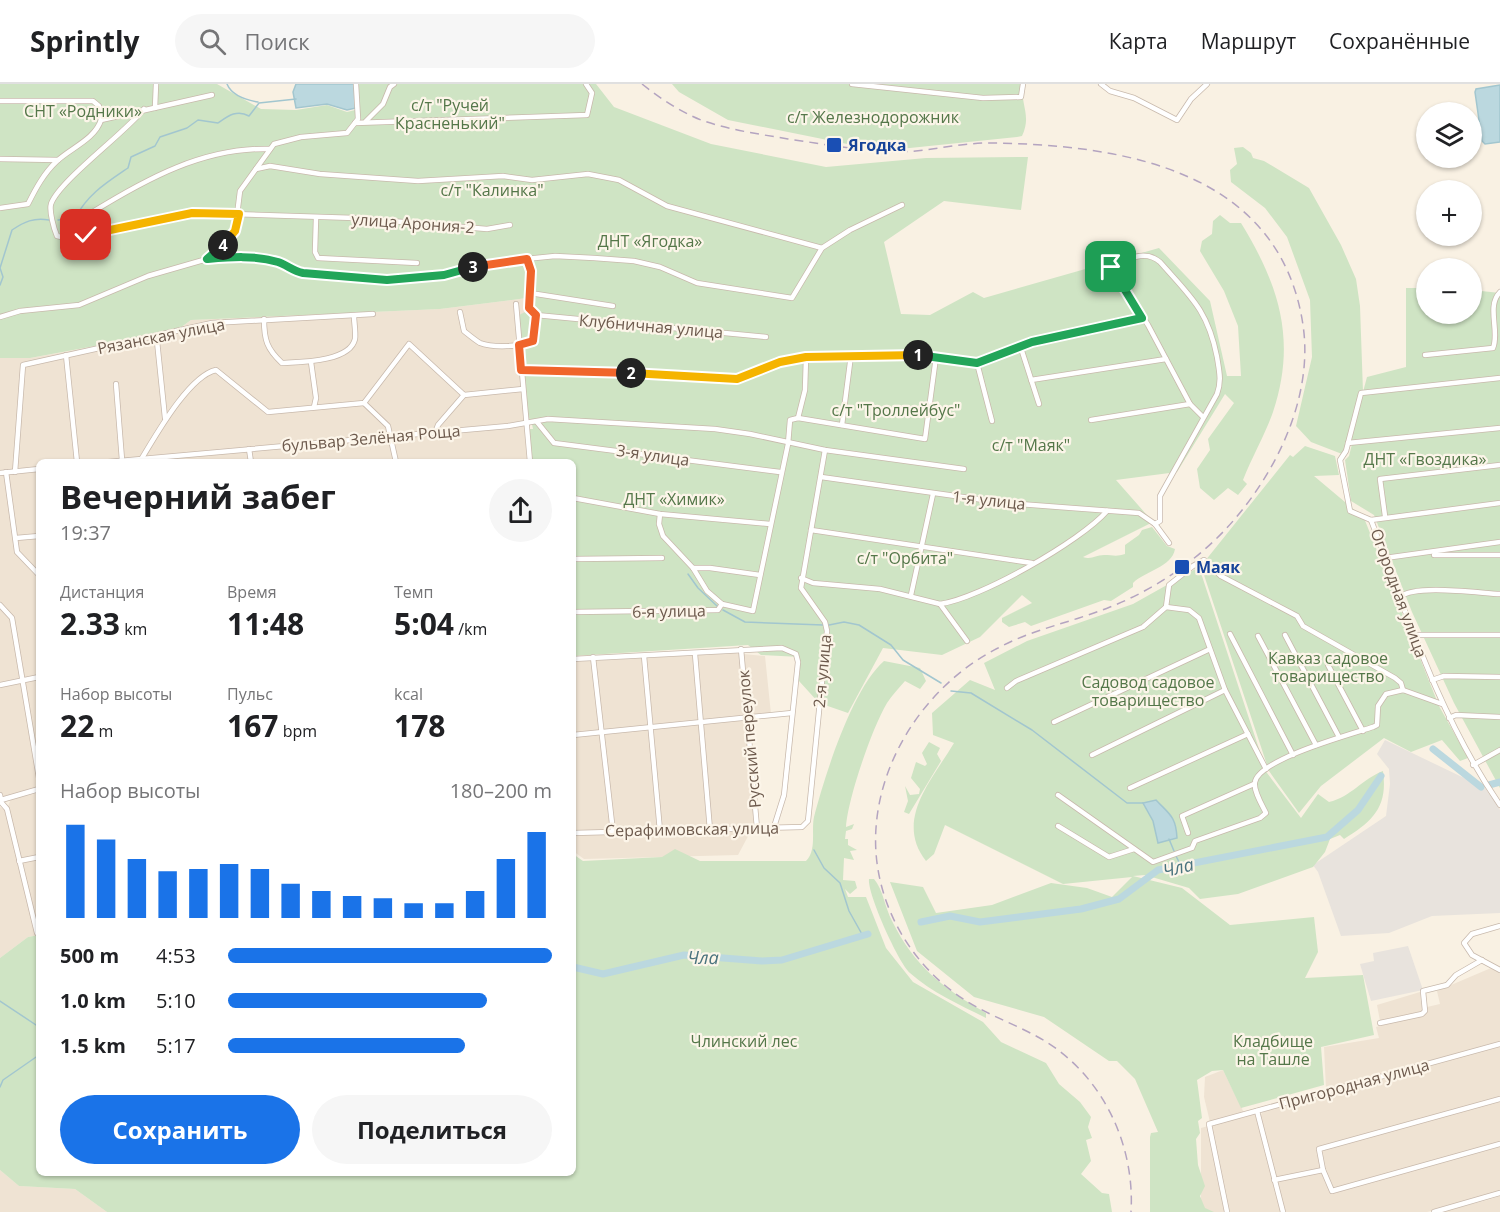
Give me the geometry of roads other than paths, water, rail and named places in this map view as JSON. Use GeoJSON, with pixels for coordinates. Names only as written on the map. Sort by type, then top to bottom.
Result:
{"type":"FeatureCollection","features":[{"type":"Feature","properties":{"kind":"street"},"geometry":{"type":"LineString","coordinates":[[155,108],[156,84]]}},
{"type":"Feature","properties":{"kind":"street"},"geometry":{"type":"LineString","coordinates":[[207,259],[235,231],[239,214],[240,190],[270,149],[279,142],[346,133],[355,123],[358,119],[356,84]]}},
{"type":"Feature","properties":{"kind":"street"},"geometry":{"type":"LineString","coordinates":[[366,121],[383,104],[390,87],[394,84]]}},
{"type":"Feature","properties":{"kind":"street"},"geometry":{"type":"LineString","coordinates":[[355,123],[587,115],[592,93],[586,84]]}},
{"type":"Feature","properties":{"kind":"street"},"geometry":{"type":"LineString","coordinates":[[852,84],[983,98],[1022,97],[1023,84]]}},
{"type":"Feature","properties":{"kind":"street"},"geometry":{"type":"LineString","coordinates":[[1101,84],[1110,91],[1134,98],[1177,120],[1191,99],[1208,84]]}},
{"type":"Feature","properties":{"kind":"street"},"geometry":{"type":"LineString","coordinates":[[0,208],[28,204],[39,183],[58,160],[72,152],[102,121],[144,109],[212,95]]}},
{"type":"Feature","properties":{"kind":"street"},"geometry":{"type":"LineString","coordinates":[[0,100],[93,101],[99,106],[102,121]]}},
{"type":"Feature","properties":{"kind":"street","name":"улица Арония-2"},"geometry":{"type":"LineString","coordinates":[[144,109],[127,129],[88,162],[52,203],[57,236],[70,239],[192,213],[487,229],[510,225]]}},
{"type":"Feature","properties":{"kind":"street"},"geometry":{"type":"LineString","coordinates":[[86,235],[84,221],[91,213],[183,163],[225,152],[270,149]]}},
{"type":"Feature","properties":{"kind":"street"},"geometry":{"type":"LineString","coordinates":[[0,159],[58,160]]}},
{"type":"Feature","properties":{"kind":"street"},"geometry":{"type":"LineString","coordinates":[[256,169],[270,166],[320,174],[418,181],[503,176],[532,180],[588,174],[619,180],[667,206],[822,248]]}},
{"type":"Feature","properties":{"kind":"street"},"geometry":{"type":"LineString","coordinates":[[0,317],[20,311],[79,305],[147,276],[207,259],[240,256],[280,263],[293,271],[303,273],[387,280],[444,275],[496,262],[555,256],[634,261],[660,267],[697,283],[792,298],[822,248],[850,230],[902,205]]}},
{"type":"Feature","properties":{"kind":"street"},"geometry":{"type":"LineString","coordinates":[[316,218],[315,252],[318,258],[417,263]]}},
{"type":"Feature","properties":{"kind":"street"},"geometry":{"type":"LineString","coordinates":[[1155,524],[1160,522],[1161,517],[1160,496],[1220,386],[1213,335],[1196,302],[1152,256],[1146,254],[1111,267],[1190,404],[1203,417]]}},
{"type":"Feature","properties":{"kind":"street"},"geometry":{"type":"LineString","coordinates":[[460,312],[464,331],[480,342],[519,345],[533,341],[536,315],[529,308],[531,271],[527,259]]}},
{"type":"Feature","properties":{"kind":"street"},"geometry":{"type":"LineString","coordinates":[[1425,355],[1493,348],[1496,341],[1495,300],[1500,292]]}},
{"type":"Feature","properties":{"kind":"street"},"geometry":{"type":"LineString","coordinates":[[530,294],[613,306]]}},
{"type":"Feature","properties":{"kind":"street"},"geometry":{"type":"LineString","coordinates":[[516,304],[530,459]]}},
{"type":"Feature","properties":{"kind":"street","name":"Рязанская улица"},"geometry":{"type":"LineString","coordinates":[[15,471],[23,365],[212,323],[373,314]]}},
{"type":"Feature","properties":{"kind":"street","name":"Клубничная улица"},"geometry":{"type":"LineString","coordinates":[[536,315],[766,337]]}},
{"type":"Feature","properties":{"kind":"street"},"geometry":{"type":"LineString","coordinates":[[264,319],[266,345],[282,363],[311,362],[341,355],[355,341],[354,316]]}},
{"type":"Feature","properties":{"kind":"street"},"geometry":{"type":"LineString","coordinates":[[521,370],[737,379],[773,365],[806,357],[897,354],[977,363],[1020,345],[1142,318]]}},
{"type":"Feature","properties":{"kind":"street"},"geometry":{"type":"LineString","coordinates":[[157,341],[165,418]]}},
{"type":"Feature","properties":{"kind":"street"},"geometry":{"type":"LineString","coordinates":[[142,458],[165,418],[206,372],[216,370],[268,412],[364,403],[409,344],[464,395]]}},
{"type":"Feature","properties":{"kind":"street"},"geometry":{"type":"LineString","coordinates":[[1020,345],[1039,404]]}},
{"type":"Feature","properties":{"kind":"street"},"geometry":{"type":"LineString","coordinates":[[66,355],[76,459]]}},
{"type":"Feature","properties":{"kind":"street"},"geometry":{"type":"LineString","coordinates":[[842,425],[851,355]]}},
{"type":"Feature","properties":{"kind":"street"},"geometry":{"type":"LineString","coordinates":[[798,418],[805,390],[806,357]]}},
{"type":"Feature","properties":{"kind":"street"},"geometry":{"type":"LineString","coordinates":[[722,604],[753,611],[780,472],[788,444],[790,420],[798,418],[925,439],[936,357]]}},
{"type":"Feature","properties":{"kind":"street"},"geometry":{"type":"LineString","coordinates":[[1031,380],[1166,359]]}},
{"type":"Feature","properties":{"kind":"street"},"geometry":{"type":"LineString","coordinates":[[311,362],[316,398],[314,407]]}},
{"type":"Feature","properties":{"kind":"street"},"geometry":{"type":"LineString","coordinates":[[977,363],[992,421]]}},
{"type":"Feature","properties":{"kind":"street","name":"Огородная улица"},"geometry":{"type":"LineString","coordinates":[[1500,378],[1363,392],[1354,413],[1348,443],[1340,460],[1348,508],[1354,515],[1371,520],[1413,635],[1442,704],[1473,765],[1500,805]]}},
{"type":"Feature","properties":{"kind":"street"},"geometry":{"type":"LineString","coordinates":[[116,384],[122,459]]}},
{"type":"Feature","properties":{"kind":"street"},"geometry":{"type":"LineString","coordinates":[[435,433],[438,425],[464,395],[523,389]]}},
{"type":"Feature","properties":{"kind":"street"},"geometry":{"type":"LineString","coordinates":[[364,403],[388,426],[396,459]]}},
{"type":"Feature","properties":{"kind":"street"},"geometry":{"type":"LineString","coordinates":[[1091,420],[1190,404]]}},
{"type":"Feature","properties":{"kind":"street"},"geometry":{"type":"LineString","coordinates":[[527,424],[548,419],[715,429],[750,434],[788,444],[964,470]]}},
{"type":"Feature","properties":{"kind":"street","name":"3-я улица"},"geometry":{"type":"LineString","coordinates":[[537,422],[554,443],[780,472]]}},
{"type":"Feature","properties":{"kind":"street","name":"бульвар Зелёная Роща"},"geometry":{"type":"LineString","coordinates":[[132,459],[527,424]]}},
{"type":"Feature","properties":{"kind":"street"},"geometry":{"type":"LineString","coordinates":[[1348,443],[1500,428]]}},
{"type":"Feature","properties":{"kind":"street"},"geometry":{"type":"LineString","coordinates":[[249,449],[251,459]]}},
{"type":"Feature","properties":{"kind":"street"},"geometry":{"type":"LineString","coordinates":[[825,450],[801,578],[813,583],[911,595],[940,604],[963,600],[1032,563],[1079,534],[1107,511]]}},
{"type":"Feature","properties":{"kind":"street"},"geometry":{"type":"LineString","coordinates":[[194,454],[195,459]]}},
{"type":"Feature","properties":{"kind":"street"},"geometry":{"type":"LineString","coordinates":[[1385,516],[1380,479],[1500,465]]}},
{"type":"Feature","properties":{"kind":"street"},"geometry":{"type":"LineString","coordinates":[[36,469],[3,472],[17,552],[36,572]]}},
{"type":"Feature","properties":{"kind":"street","name":"1-я улица"},"geometry":{"type":"LineString","coordinates":[[821,477],[1005,503],[1139,513],[1155,524],[1169,543]]}},
{"type":"Feature","properties":{"kind":"street"},"geometry":{"type":"LineString","coordinates":[[911,595],[933,494]]}},
{"type":"Feature","properties":{"kind":"street"},"geometry":{"type":"LineString","coordinates":[[576,499],[660,514],[770,524]]}},
{"type":"Feature","properties":{"kind":"street"},"geometry":{"type":"LineString","coordinates":[[1371,520],[1385,516],[1500,503]]}},
{"type":"Feature","properties":{"kind":"street","name":"6-я улица"},"geometry":{"type":"LineString","coordinates":[[576,612],[718,610],[722,604],[707,591],[693,568],[663,536],[659,524],[660,514]]}},
{"type":"Feature","properties":{"kind":"street"},"geometry":{"type":"LineString","coordinates":[[811,530],[1032,563]]}},
{"type":"Feature","properties":{"kind":"street"},"geometry":{"type":"LineString","coordinates":[[16,538],[36,536]]}},
{"type":"Feature","properties":{"kind":"street"},"geometry":{"type":"LineString","coordinates":[[1385,558],[1500,542]]}},
{"type":"Feature","properties":{"kind":"street"},"geometry":{"type":"LineString","coordinates":[[1415,555],[1500,555]]}},
{"type":"Feature","properties":{"kind":"street"},"geometry":{"type":"LineString","coordinates":[[576,559],[662,558]]}},
{"type":"Feature","properties":{"kind":"street"},"geometry":{"type":"LineString","coordinates":[[1007,688],[1016,681],[1143,627],[1166,607],[1169,585],[1204,560],[1221,576],[1297,616],[1303,626],[1395,678],[1401,683],[1403,690]]}},
{"type":"Feature","properties":{"kind":"street"},"geometry":{"type":"LineString","coordinates":[[693,568],[760,575]]}},
{"type":"Feature","properties":{"kind":"street","name":"2-я улица"},"geometry":{"type":"LineString","coordinates":[[801,578],[801,588],[825,622],[827,631],[808,821]]}},
{"type":"Feature","properties":{"kind":"street"},"geometry":{"type":"LineString","coordinates":[[1400,597],[1406,592],[1422,591],[1500,594]]}},
{"type":"Feature","properties":{"kind":"street"},"geometry":{"type":"LineString","coordinates":[[940,604],[967,641]]}},
{"type":"Feature","properties":{"kind":"street"},"geometry":{"type":"LineString","coordinates":[[0,605],[12,618],[36,760]]}},
{"type":"Feature","properties":{"kind":"street"},"geometry":{"type":"LineString","coordinates":[[1166,607],[1189,610],[1196,614],[1225,690],[1266,769]]}},
{"type":"Feature","properties":{"kind":"street"},"geometry":{"type":"LineString","coordinates":[[1230,634],[1293,754]]}},
{"type":"Feature","properties":{"kind":"street"},"geometry":{"type":"LineString","coordinates":[[1285,635],[1339,737]]}},
{"type":"Feature","properties":{"kind":"street"},"geometry":{"type":"LineString","coordinates":[[1413,635],[1500,635]]}},
{"type":"Feature","properties":{"kind":"street"},"geometry":{"type":"LineString","coordinates":[[1258,636],[1316,745]]}},
{"type":"Feature","properties":{"kind":"street"},"geometry":{"type":"LineString","coordinates":[[576,659],[782,648],[796,654],[798,662],[784,795],[774,827]]}},
{"type":"Feature","properties":{"kind":"street","name":"Русский переулок"},"geometry":{"type":"LineString","coordinates":[[741,650],[757,828]]}},
{"type":"Feature","properties":{"kind":"street"},"geometry":{"type":"LineString","coordinates":[[1054,722],[1208,650]]}},
{"type":"Feature","properties":{"kind":"street"},"geometry":{"type":"LineString","coordinates":[[695,654],[699,724],[710,830]]}},
{"type":"Feature","properties":{"kind":"street"},"geometry":{"type":"LineString","coordinates":[[644,656],[660,831]]}},
{"type":"Feature","properties":{"kind":"street"},"geometry":{"type":"LineString","coordinates":[[593,657],[613,832]]}},
{"type":"Feature","properties":{"kind":"street"},"geometry":{"type":"LineString","coordinates":[[1328,665],[1363,731]]}},
{"type":"Feature","properties":{"kind":"street"},"geometry":{"type":"LineString","coordinates":[[1432,680],[1444,676],[1500,677]]}},
{"type":"Feature","properties":{"kind":"street"},"geometry":{"type":"LineString","coordinates":[[0,685],[36,678]]}},
{"type":"Feature","properties":{"kind":"street"},"geometry":{"type":"LineString","coordinates":[[1092,755],[1225,690]]}},
{"type":"Feature","properties":{"kind":"street"},"geometry":{"type":"LineString","coordinates":[[1058,795],[1153,862],[1192,848],[1195,841],[1260,818],[1266,813],[1254,784],[1255,779],[1266,769],[1293,754],[1377,725],[1378,706],[1386,694],[1403,690],[1442,704]]}},
{"type":"Feature","properties":{"kind":"street"},"geometry":{"type":"LineString","coordinates":[[576,735],[792,713]]}},
{"type":"Feature","properties":{"kind":"street"},"geometry":{"type":"LineString","coordinates":[[1449,718],[1456,715],[1500,717]]}},
{"type":"Feature","properties":{"kind":"street"},"geometry":{"type":"LineString","coordinates":[[1130,788],[1248,734]]}},
{"type":"Feature","properties":{"kind":"street"},"geometry":{"type":"LineString","coordinates":[[1473,765],[1500,750]]}},
{"type":"Feature","properties":{"kind":"street"},"geometry":{"type":"LineString","coordinates":[[1188,833],[1182,816],[1254,784]]}},
{"type":"Feature","properties":{"kind":"street"},"geometry":{"type":"LineString","coordinates":[[36,790],[0,799],[7,808],[36,929]]}},
{"type":"Feature","properties":{"kind":"street","name":"Серафимовская улица"},"geometry":{"type":"LineString","coordinates":[[576,832],[802,827],[808,821]]}},
{"type":"Feature","properties":{"kind":"street"},"geometry":{"type":"LineString","coordinates":[[1058,826],[1109,857],[1134,849]]}},
{"type":"Feature","properties":{"kind":"street"},"geometry":{"type":"LineString","coordinates":[[19,861],[36,858]]}},
{"type":"Feature","properties":{"kind":"street"},"geometry":{"type":"LineString","coordinates":[[1500,926],[1472,934],[1464,941],[1466,949],[1500,970]]}},
{"type":"Feature","properties":{"kind":"street"},"geometry":{"type":"LineString","coordinates":[[1380,1023],[1422,1014],[1425,1011],[1423,991],[1447,986],[1456,975],[1482,960]]}},
{"type":"Feature","properties":{"kind":"street","name":"Пригородная улица"},"geometry":{"type":"LineString","coordinates":[[1227,1212],[1209,1124],[1500,1044]]}},
{"type":"Feature","properties":{"kind":"street"},"geometry":{"type":"LineString","coordinates":[[1500,1099],[1319,1149],[1323,1170],[1332,1191],[1500,1144]]}},
{"type":"Feature","properties":{"kind":"street"},"geometry":{"type":"LineString","coordinates":[[1257,1111],[1283,1212]]}},
{"type":"Feature","properties":{"kind":"street"},"geometry":{"type":"LineString","coordinates":[[1274,1180],[1323,1170]]}},
{"type":"Feature","properties":{"kind":"street"},"geometry":{"type":"LineString","coordinates":[[1434,1212],[1500,1193]]}},
{"type":"Feature","properties":{"kind":"water"},"geometry":{"type":"Polygon","coordinates":[[[296,84],[354,84],[356,108],[347,110],[327,104],[296,108],[293,92],[296,84]]]}},
{"type":"Feature","properties":{"kind":"water"},"geometry":{"type":"Polygon","coordinates":[[[1500,85],[1500,142],[1485,144],[1482,141],[1482,102],[1476,102],[1476,89],[1500,85]]]}},
{"type":"Feature","properties":{"kind":"water"},"geometry":{"type":"Polygon","coordinates":[[[1156,800],[1173,820],[1177,838],[1158,843],[1153,821],[1143,803],[1156,800]]]}},
{"type":"Feature","properties":{"kind":"waterway"},"geometry":{"type":"LineString","coordinates":[[227,84],[244,99],[258,102]]}},
{"type":"Feature","properties":{"kind":"waterway"},"geometry":{"type":"LineString","coordinates":[[58,220],[75,218],[92,196],[128,168],[131,157],[155,146],[160,137],[187,128],[198,120],[218,123],[237,113],[249,116],[259,103],[296,99]]}},
{"type":"Feature","properties":{"kind":"waterway"},"geometry":{"type":"LineString","coordinates":[[0,285],[3,277],[0,268],[12,230],[29,221],[49,220]]}},
{"type":"Feature","properties":{"kind":"waterway"},"geometry":{"type":"LineString","coordinates":[[688,574],[698,588],[717,606]]}},
{"type":"Feature","properties":{"kind":"waterway"},"geometry":{"type":"LineString","coordinates":[[723,610],[745,622],[823,625]]}},
{"type":"Feature","properties":{"kind":"waterway"},"geometry":{"type":"LineString","coordinates":[[829,625],[844,622],[859,625],[891,645],[903,660],[941,683]]}},
{"type":"Feature","properties":{"kind":"waterway"},"geometry":{"type":"LineString","coordinates":[[951,691],[971,693],[1032,730],[1127,803],[1143,803]]}},
{"type":"Feature","properties":{"kind":"waterway","name":"Чла"},"geometry":{"type":"LineString","coordinates":[[1433,749],[1481,787]]}},
{"type":"Feature","properties":{"kind":"waterway","name":"Чла"},"geometry":{"type":"LineString","coordinates":[[921,922],[950,916],[980,922],[1081,909],[1119,899],[1158,870],[1327,837],[1358,810],[1381,776]]}},
{"type":"Feature","properties":{"kind":"waterway","name":"Чла"},"geometry":{"type":"LineString","coordinates":[[1489,785],[1500,782]]}},
{"type":"Feature","properties":{"kind":"waterway"},"geometry":{"type":"LineString","coordinates":[[1169,839],[1174,851]]}},
{"type":"Feature","properties":{"kind":"waterway"},"geometry":{"type":"LineString","coordinates":[[814,850],[824,868],[840,883],[849,911],[863,936]]}},
{"type":"Feature","properties":{"kind":"waterway"},"geometry":{"type":"LineString","coordinates":[[1176,856],[1181,866]]}},
{"type":"Feature","properties":{"kind":"waterway","name":"Чла"},"geometry":{"type":"LineString","coordinates":[[576,968],[603,974],[684,955],[762,961],[782,960],[868,934]]}},
{"type":"Feature","properties":{"kind":"waterway"},"geometry":{"type":"LineString","coordinates":[[0,1001],[36,1025]]}},
{"type":"Feature","properties":{"kind":"waterway","name":"Чла"},"geometry":{"type":"LineString","coordinates":[[0,1087],[3,1080],[36,1057]]}},
{"type":"Feature","properties":{"kind":"railway"},"geometry":{"type":"LineString","coordinates":[[642,84],[670,104],[701,120],[733,129],[788,139],[856,149],[896,152],[982,143],[1044,145],[1094,151],[1143,161],[1189,177],[1229,200],[1263,232],[1288,273],[1303,325],[1305,353],[1302,381],[1296,409],[1274,462],[1242,510],[1212,543],[1157,584],[1110,607],[1011,641],[974,662],[951,680],[931,700],[899,747],[880,800],[876,828],[876,854],[887,904],[898,928],[912,950],[947,987],[978,1008],[1048,1043],[1085,1075],[1112,1116],[1121,1139],[1128,1163],[1131,1212]]}},
{"type":"Feature","properties":{"kind":"place","name":"Ягодка"},"geometry":{"type":"Point","coordinates":[834,145]}},
{"type":"Feature","properties":{"kind":"place","name":"Маяк"},"geometry":{"type":"Point","coordinates":[1182,567]}},
{"type":"Feature","properties":{"kind":"park label","name":"СНТ «Родники»"},"geometry":{"type":"Point","coordinates":[83,111]}},
{"type":"Feature","properties":{"kind":"park label","name":"с/т \"Ручей Красненький\""},"geometry":{"type":"Point","coordinates":[450,114]}},
{"type":"Feature","properties":{"kind":"park label","name":"с/т Железнодорожник"},"geometry":{"type":"Point","coordinates":[873,117]}},
{"type":"Feature","properties":{"kind":"park label","name":"с/т \"Калинка\""},"geometry":{"type":"Point","coordinates":[492,190]}},
{"type":"Feature","properties":{"kind":"park label","name":"ДНТ «Ягодка»"},"geometry":{"type":"Point","coordinates":[650,241]}},
{"type":"Feature","properties":{"kind":"park label","name":"с/т \"Троллейбус\""},"geometry":{"type":"Point","coordinates":[896,410]}},
{"type":"Feature","properties":{"kind":"park label","name":"с/т \"Маяк\""},"geometry":{"type":"Point","coordinates":[1031,445]}},
{"type":"Feature","properties":{"kind":"park label","name":"ДНТ «Гвоздика»"},"geometry":{"type":"Point","coordinates":[1425,459]}},
{"type":"Feature","properties":{"kind":"park label","name":"ДНТ «Химик»"},"geometry":{"type":"Point","coordinates":[674,499]}},
{"type":"Feature","properties":{"kind":"park label","name":"с/т \"Орбита\""},"geometry":{"type":"Point","coordinates":[905,558]}},
{"type":"Feature","properties":{"kind":"park label","name":"Кавказ садовое товарищество"},"geometry":{"type":"Point","coordinates":[1328,667]}},
{"type":"Feature","properties":{"kind":"park label","name":"Садовод садовое товарищество"},"geometry":{"type":"Point","coordinates":[1148,691]}},
{"type":"Feature","properties":{"kind":"park label","name":"Члинский лес"},"geometry":{"type":"Point","coordinates":[744,1041]}},
{"type":"Feature","properties":{"kind":"park label","name":"Кладбище на Ташле"},"geometry":{"type":"Point","coordinates":[1273,1050]}}]}
